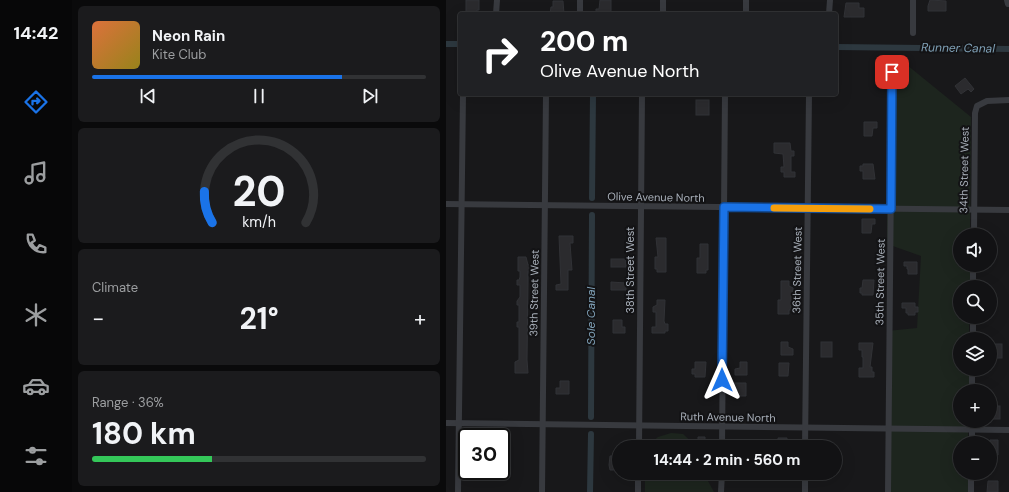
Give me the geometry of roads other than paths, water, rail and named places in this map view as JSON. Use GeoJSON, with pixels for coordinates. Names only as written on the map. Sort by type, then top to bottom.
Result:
{"type":"FeatureCollection","features":[{"type":"Feature","properties":{"kind":"street"},"geometry":{"type":"LineString","coordinates":[[496,0],[496,12]]}},
{"type":"Feature","properties":{"kind":"street"},"geometry":{"type":"LineString","coordinates":[[580,0],[580,12]]}},
{"type":"Feature","properties":{"kind":"street"},"geometry":{"type":"LineString","coordinates":[[663,0],[663,12]]}},
{"type":"Feature","properties":{"kind":"street"},"geometry":{"type":"LineString","coordinates":[[746,0],[746,12]]}},
{"type":"Feature","properties":{"kind":"street"},"geometry":{"type":"LineString","coordinates":[[830,0],[830,12]]}},
{"type":"Feature","properties":{"kind":"street"},"geometry":{"type":"LineString","coordinates":[[912,33],[913,0]]}},
{"type":"Feature","properties":{"kind":"street","name":"35th Street West"},"geometry":{"type":"LineString","coordinates":[[888,492],[892,72]]}},
{"type":"Feature","properties":{"kind":"street"},"geometry":{"type":"LineString","coordinates":[[458,492],[463,96]]}},
{"type":"Feature","properties":{"kind":"street","name":"39th Street West"},"geometry":{"type":"LineString","coordinates":[[542,492],[546,96]]}},
{"type":"Feature","properties":{"kind":"street","name":"38th Street West"},"geometry":{"type":"LineString","coordinates":[[639,440],[642,96]]}},
{"type":"Feature","properties":{"kind":"street"},"geometry":{"type":"LineString","coordinates":[[722,440],[725,96]]}},
{"type":"Feature","properties":{"kind":"street","name":"36th Street West"},"geometry":{"type":"LineString","coordinates":[[805,440],[809,96]]}},
{"type":"Feature","properties":{"kind":"street","name":"34th Street West"},"geometry":{"type":"LineString","coordinates":[[974,228],[975,113],[977,106],[987,101],[1009,100]]}},
{"type":"Feature","properties":{"kind":"street","name":"Olive Avenue North"},"geometry":{"type":"LineString","coordinates":[[446,204],[1009,210]]}},
{"type":"Feature","properties":{"kind":"street","name":"Ruth Avenue North"},"geometry":{"type":"LineString","coordinates":[[446,423],[1009,430]]}},
{"type":"Feature","properties":{"kind":"street"},"geometry":{"type":"LineString","coordinates":[[972,429],[972,436]]}},
{"type":"Feature","properties":{"kind":"street"},"geometry":{"type":"LineString","coordinates":[[638,480],[638,492]]}},
{"type":"Feature","properties":{"kind":"street"},"geometry":{"type":"LineString","coordinates":[[721,492],[722,480]]}},
{"type":"Feature","properties":{"kind":"street"},"geometry":{"type":"LineString","coordinates":[[805,480],[805,492]]}},
{"type":"Feature","properties":{"kind":"street"},"geometry":{"type":"LineString","coordinates":[[971,480],[971,492]]}},
{"type":"Feature","properties":{"kind":"waterway","name":"Runner Canal"},"geometry":{"type":"LineString","coordinates":[[446,44],[458,44]]}},
{"type":"Feature","properties":{"kind":"waterway","name":"Runner Canal"},"geometry":{"type":"LineString","coordinates":[[838,47],[1009,49]]}},
{"type":"Feature","properties":{"kind":"waterway","name":"Sole Canal"},"geometry":{"type":"LineString","coordinates":[[592,198],[593,96]]}},
{"type":"Feature","properties":{"kind":"waterway","name":"Sole Canal"},"geometry":{"type":"LineString","coordinates":[[591,417],[592,215]]}},
{"type":"Feature","properties":{"kind":"waterway","name":"Sole Canal"},"geometry":{"type":"LineString","coordinates":[[590,492],[591,434]]}}]}
